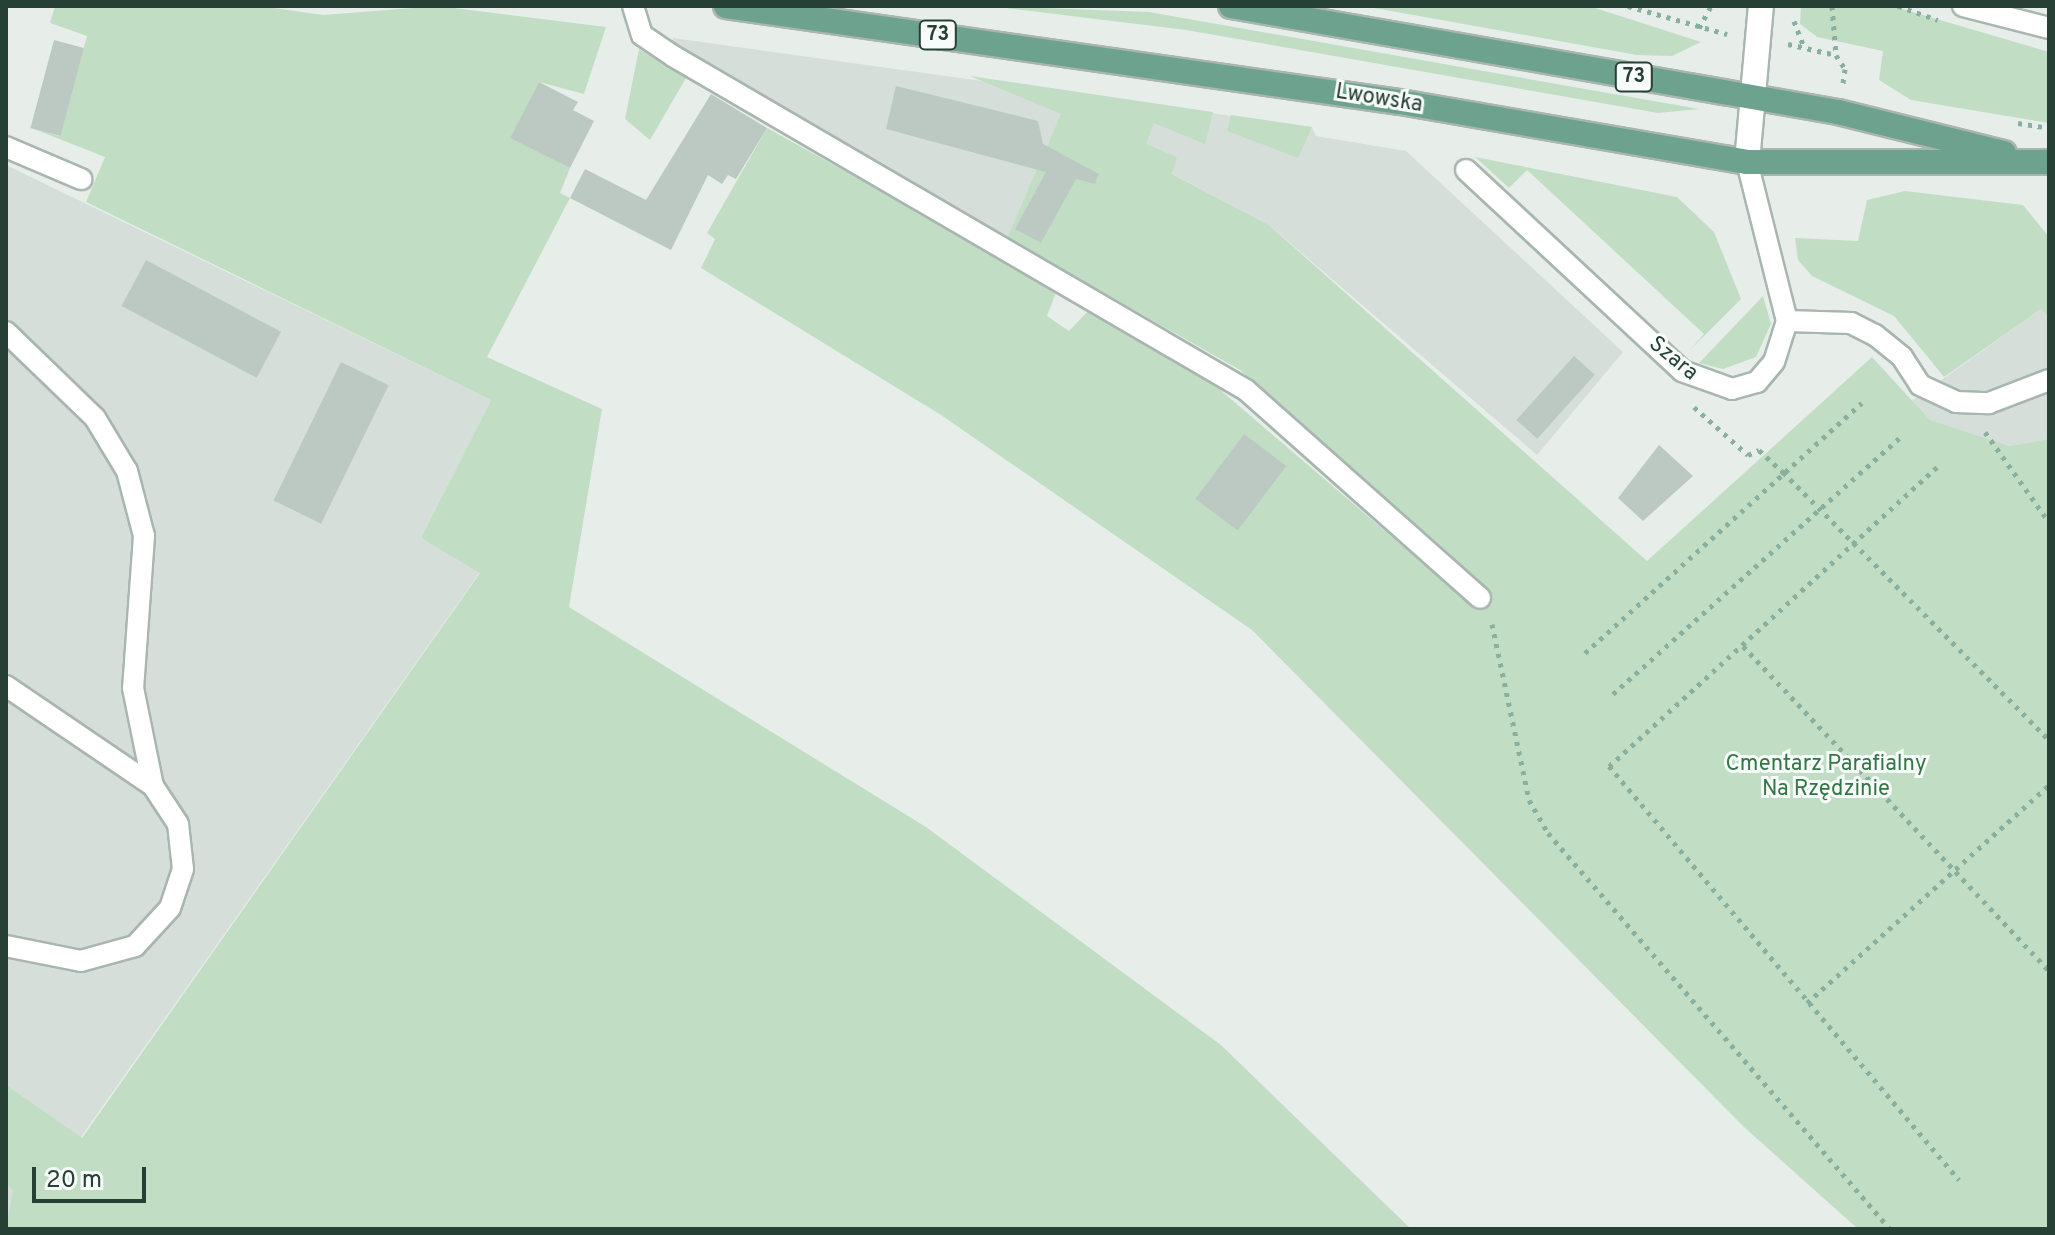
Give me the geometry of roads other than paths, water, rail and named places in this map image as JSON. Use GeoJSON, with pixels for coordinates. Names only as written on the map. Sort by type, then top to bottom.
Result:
{"type":"FeatureCollection","features":[{"type":"Feature","properties":{"kind":"main road","name":"Lwowska"},"geometry":{"type":"LineString","coordinates":[[726,6],[1363,96],[1747,162],[2041,161]]}},
{"type":"Feature","properties":{"kind":"main road","name":"Lwowska"},"geometry":{"type":"LineString","coordinates":[[1231,6],[1755,99],[2041,161]]}},
{"type":"Feature","properties":{"kind":"street"},"geometry":{"type":"LineString","coordinates":[[1747,162],[1761,6]]}},
{"type":"Feature","properties":{"kind":"lane"},"geometry":{"type":"LineString","coordinates":[[633,6],[642,35],[673,56],[1246,390],[1480,598]]}},
{"type":"Feature","properties":{"kind":"lane"},"geometry":{"type":"LineString","coordinates":[[1963,6],[2049,28]]}},
{"type":"Feature","properties":{"kind":"lane"},"geometry":{"type":"LineString","coordinates":[[6,147],[81,179]]}},
{"type":"Feature","properties":{"kind":"lane"},"geometry":{"type":"LineString","coordinates":[[1747,162],[1787,321],[1851,323],[1875,335],[1902,357],[1920,385],[1956,402],[1989,403],[2049,380]]}},
{"type":"Feature","properties":{"kind":"lane","name":"Szara"},"geometry":{"type":"LineString","coordinates":[[1466,170],[1705,385],[1732,389],[1757,382],[1774,362],[1787,321]]}},
{"type":"Feature","properties":{"kind":"lane"},"geometry":{"type":"LineString","coordinates":[[6,332],[95,418],[127,471],[144,536],[133,688],[153,786],[178,824],[183,869],[170,908],[135,946],[81,961],[6,946]]}},
{"type":"Feature","properties":{"kind":"lane"},"geometry":{"type":"LineString","coordinates":[[6,686],[153,786]]}},
{"type":"Feature","properties":{"kind":"park label","name":"Cmentarz Parafialny Na Rzędzinie"},"geometry":{"type":"Point","coordinates":[1826,776]}}]}
